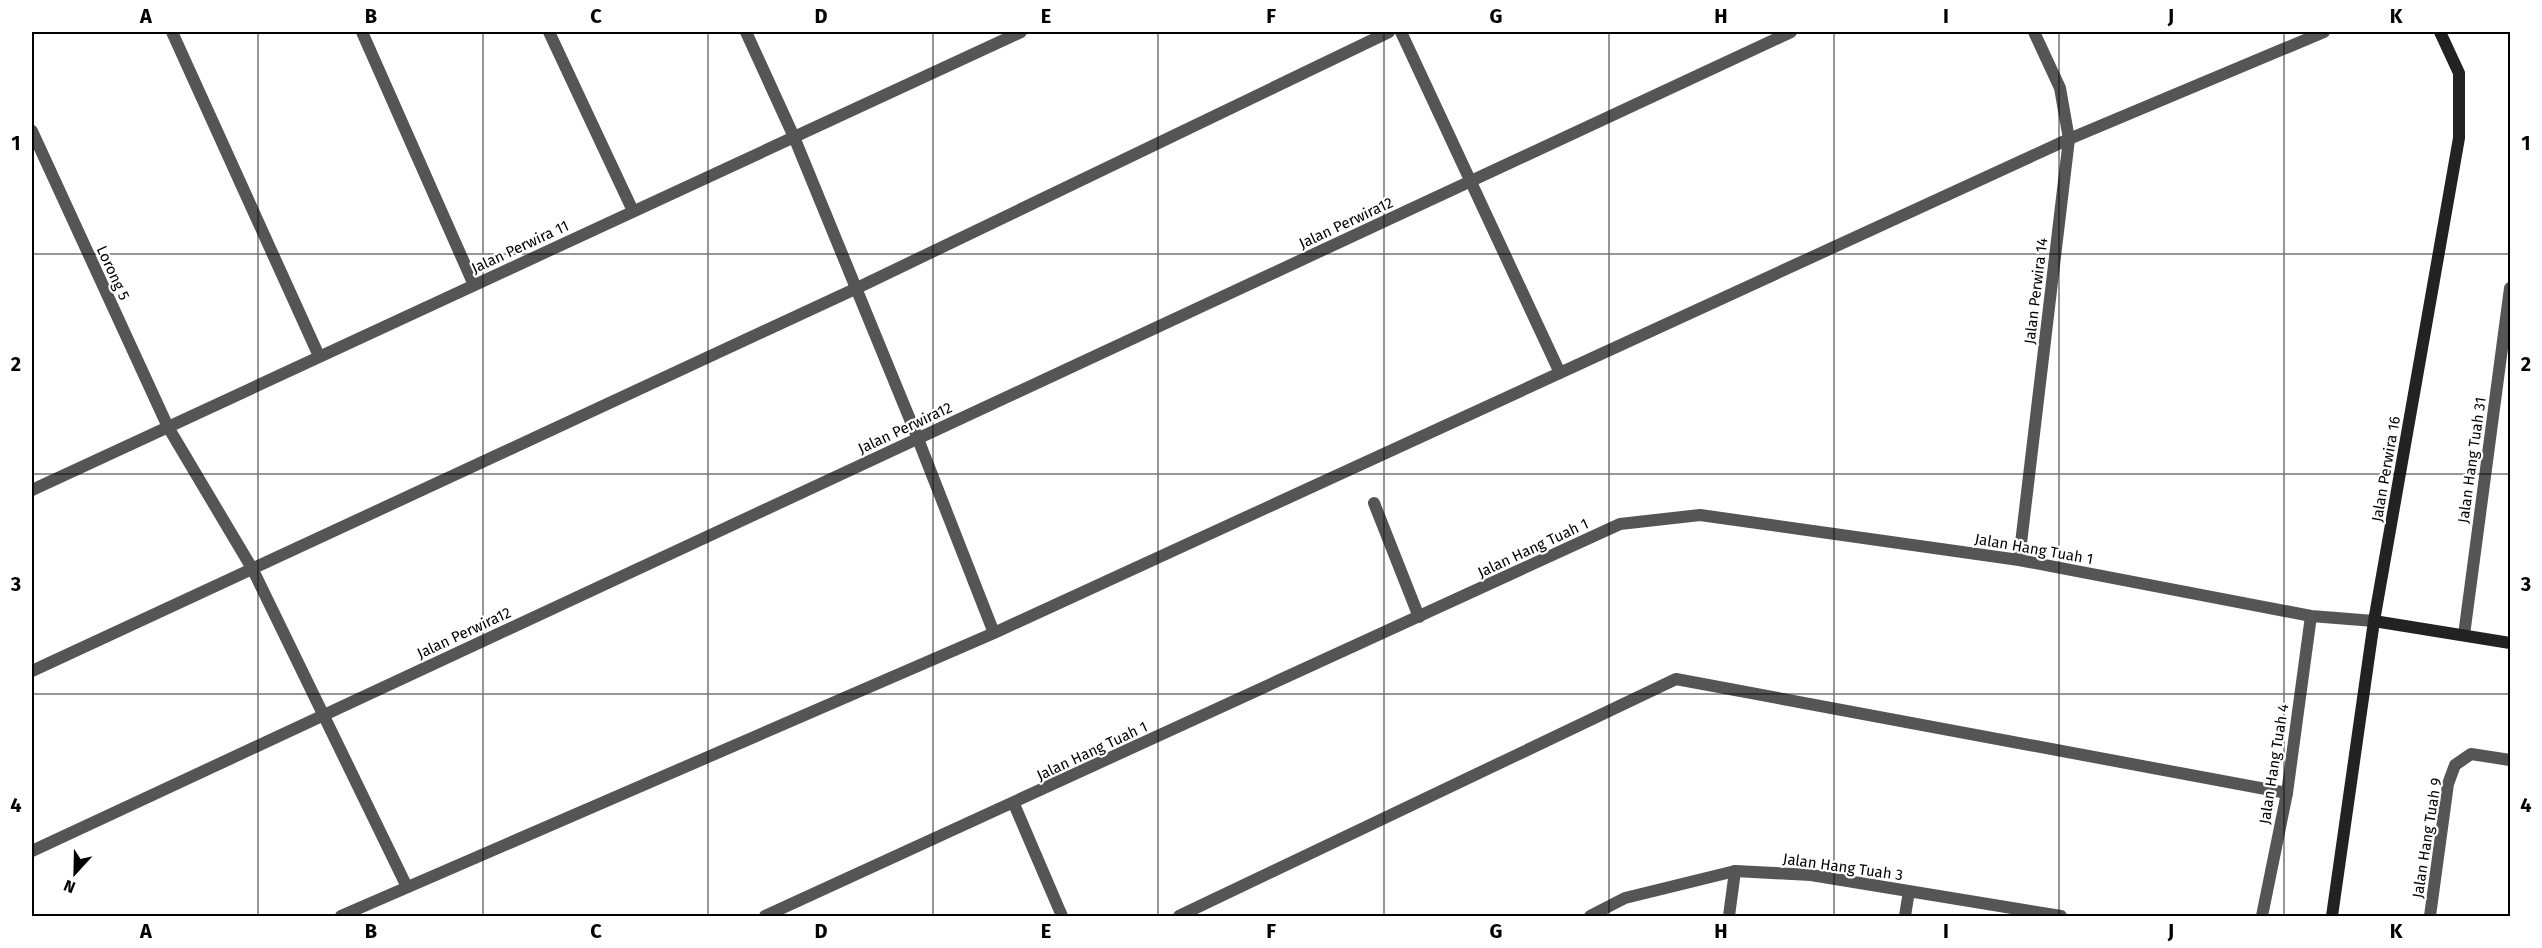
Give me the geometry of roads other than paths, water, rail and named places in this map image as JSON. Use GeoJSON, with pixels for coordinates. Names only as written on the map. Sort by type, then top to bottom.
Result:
{"type":"FeatureCollection","features":[{"type":"Feature","properties":{"kind":"street"},"geometry":{"type":"LineString","coordinates":[[172,32],[319,356]]}},
{"type":"Feature","properties":{"kind":"street"},"geometry":{"type":"LineString","coordinates":[[362,32],[474,285]]}},
{"type":"Feature","properties":{"kind":"street"},"geometry":{"type":"LineString","coordinates":[[549,32],[633,211]]}},
{"type":"Feature","properties":{"kind":"street"},"geometry":{"type":"LineString","coordinates":[[746,32],[794,136],[918,439],[994,633]]}},
{"type":"Feature","properties":{"kind":"street","name":"Jalan Perwira 11"},"geometry":{"type":"LineString","coordinates":[[32,490],[1021,32]]}},
{"type":"Feature","properties":{"kind":"street"},"geometry":{"type":"LineString","coordinates":[[32,671],[855,289],[1389,32]]}},
{"type":"Feature","properties":{"kind":"street"},"geometry":{"type":"LineString","coordinates":[[1401,32],[1560,373]]}},
{"type":"Feature","properties":{"kind":"street","name":"Jalan Perwira12"},"geometry":{"type":"LineString","coordinates":[[32,852],[1791,32]]}},
{"type":"Feature","properties":{"kind":"street","name":"Jalan Perwira 14"},"geometry":{"type":"LineString","coordinates":[[2019,560],[2069,139],[2060,88],[2034,32]]}},
{"type":"Feature","properties":{"kind":"street"},"geometry":{"type":"LineString","coordinates":[[341,916],[994,633],[2069,139],[2324,32]]}},
{"type":"Feature","properties":{"kind":"street","name":"Jalan Perwira 16"},"geometry":{"type":"LineString","coordinates":[[2332,916],[2374,621],[2459,138],[2459,73],[2440,32]]}},
{"type":"Feature","properties":{"kind":"street","name":"Lorong 5"},"geometry":{"type":"LineString","coordinates":[[32,132],[168,427],[253,570],[407,887]]}},
{"type":"Feature","properties":{"kind":"street","name":"Jalan Hang Tuah 31"},"geometry":{"type":"LineString","coordinates":[[2464,635],[2511,288]]}},
{"type":"Feature","properties":{"kind":"street"},"geometry":{"type":"LineString","coordinates":[[1374,503],[1419,617]]}},
{"type":"Feature","properties":{"kind":"street","name":"Jalan Hang Tuah 1"},"geometry":{"type":"LineString","coordinates":[[765,916],[1014,804],[1620,524],[1700,515],[2019,560],[2311,616],[2374,621]]}},
{"type":"Feature","properties":{"kind":"street","name":"Jalan Hang Tuah 4"},"geometry":{"type":"LineString","coordinates":[[2262,916],[2287,793],[2311,616]]}},
{"type":"Feature","properties":{"kind":"street"},"geometry":{"type":"LineString","coordinates":[[2374,621],[2511,643]]}},
{"type":"Feature","properties":{"kind":"street"},"geometry":{"type":"LineString","coordinates":[[1179,916],[1676,679],[2287,793]]}},
{"type":"Feature","properties":{"kind":"street","name":"Jalan Hang Tuah 9"},"geometry":{"type":"LineString","coordinates":[[2430,916],[2448,783],[2455,765],[2471,754],[2511,760]]}},
{"type":"Feature","properties":{"kind":"street"},"geometry":{"type":"LineString","coordinates":[[1014,804],[1062,916]]}},
{"type":"Feature","properties":{"kind":"street"},"geometry":{"type":"LineString","coordinates":[[1730,916],[1735,871]]}},
{"type":"Feature","properties":{"kind":"street","name":"Jalan Hang Tuah 3"},"geometry":{"type":"LineString","coordinates":[[1590,916],[1625,898],[1735,871],[1811,874],[2061,916]]}},
{"type":"Feature","properties":{"kind":"street"},"geometry":{"type":"LineString","coordinates":[[1905,916],[1909,891]]}}]}
